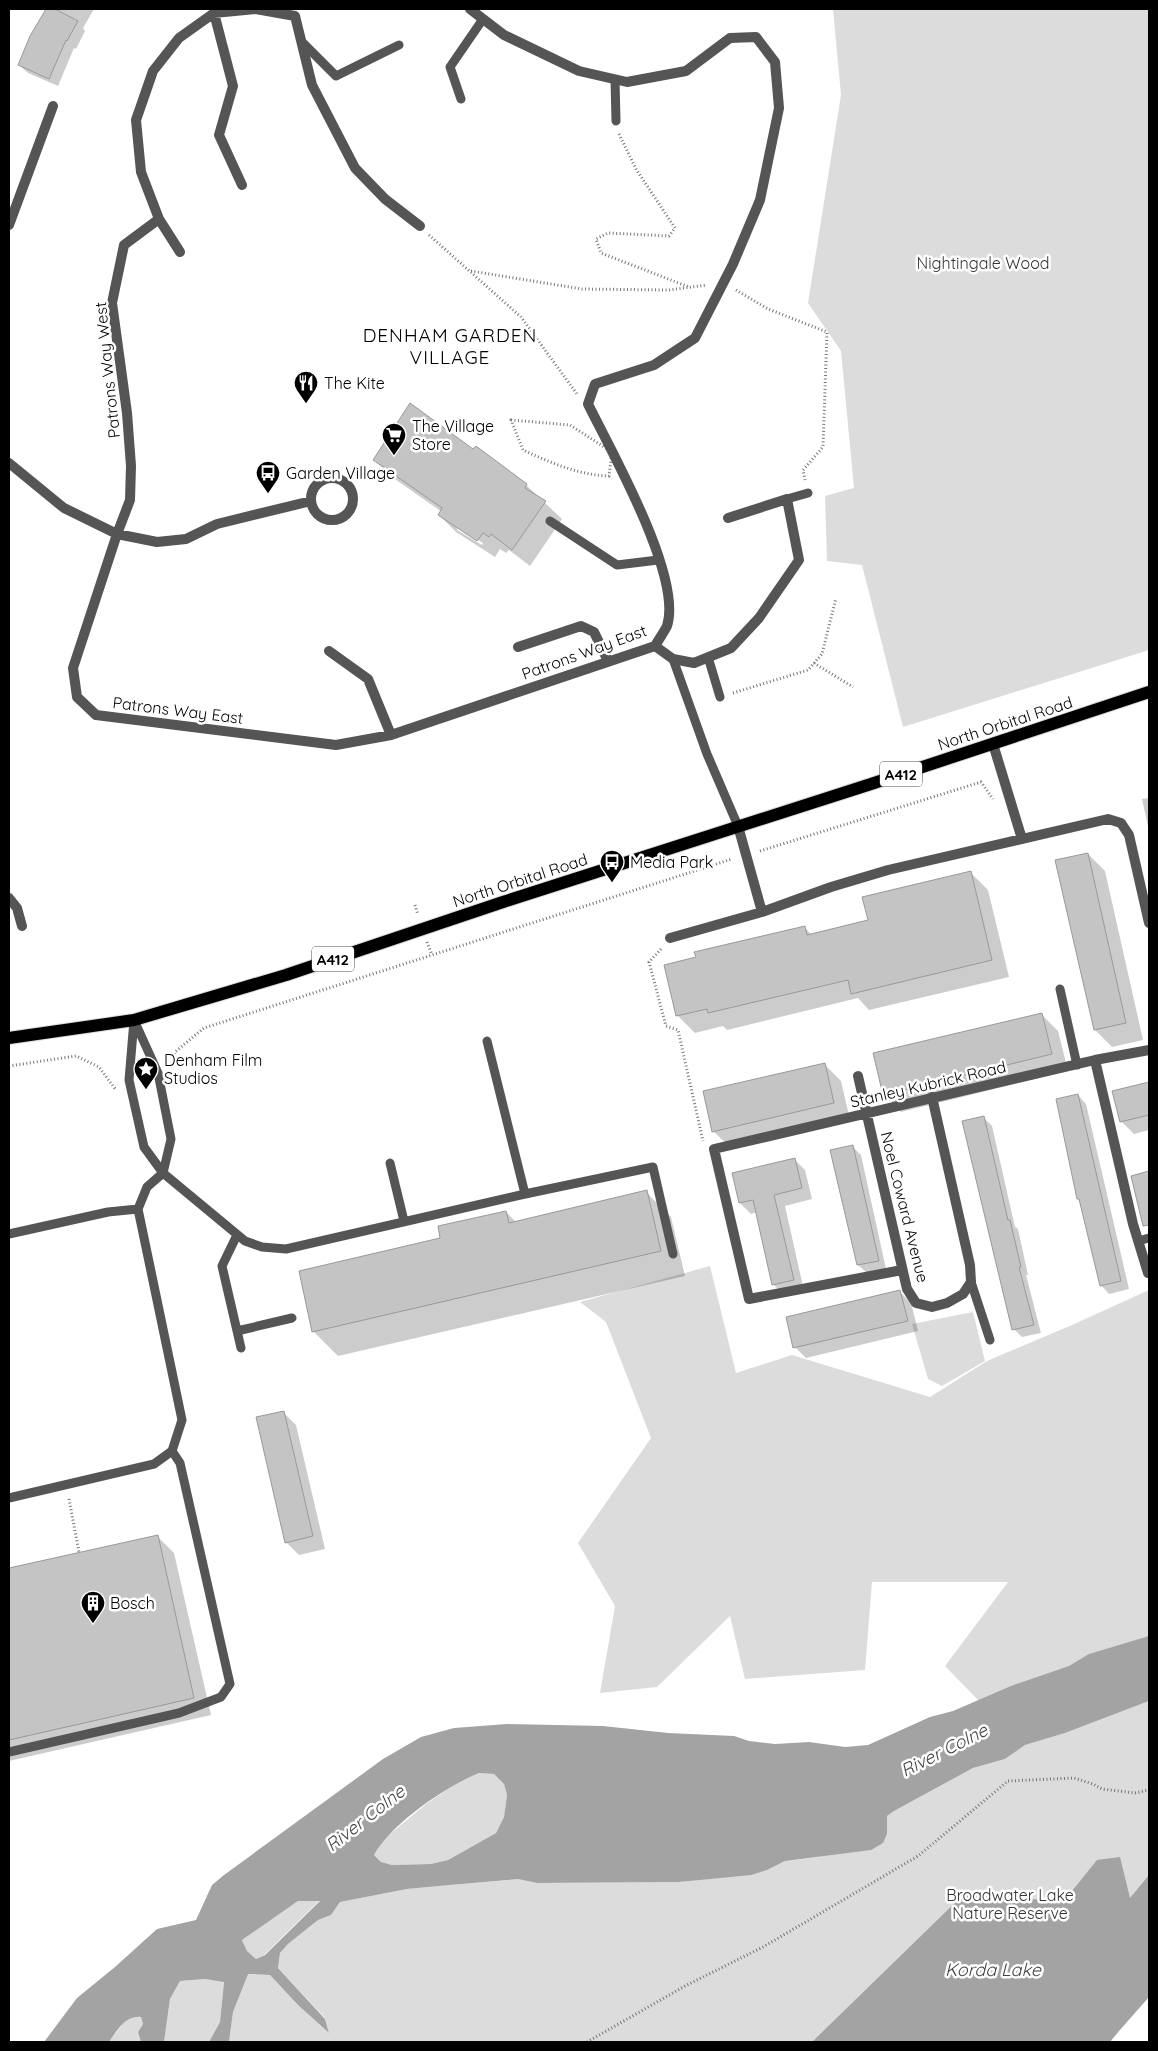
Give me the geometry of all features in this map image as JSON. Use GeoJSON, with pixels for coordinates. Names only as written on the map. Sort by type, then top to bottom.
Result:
{"type":"FeatureCollection","features":[{"type":"Feature","properties":{"kind":"main road","name":"North Orbital Road"},"geometry":{"type":"LineString","coordinates":[[9,1038],[134,1020],[286,975],[503,902],[1149,692]]}},
{"type":"Feature","properties":{"kind":"street"},"geometry":{"type":"LineString","coordinates":[[180,252],[159,219],[141,172],[136,120],[153,70],[179,38],[214,13],[256,9],[298,12],[302,42],[312,85],[355,168],[385,199],[420,226]]}},
{"type":"Feature","properties":{"kind":"street"},"geometry":{"type":"LineString","coordinates":[[470,9],[504,36],[579,71],[626,82],[686,71],[730,38],[756,37],[775,62],[779,108],[760,200],[724,283],[694,338],[654,365],[595,384],[588,404]]}},
{"type":"Feature","properties":{"kind":"street"},"geometry":{"type":"LineString","coordinates":[[214,13],[233,86],[219,135],[242,185]]}},
{"type":"Feature","properties":{"kind":"street"},"geometry":{"type":"LineString","coordinates":[[9,225],[53,106]]}},
{"type":"Feature","properties":{"kind":"street","name":"Patrons Way West"},"geometry":{"type":"LineString","coordinates":[[117,534],[130,500],[131,466],[112,302],[124,245],[159,219]]}},
{"type":"Feature","properties":{"kind":"street","name":"Patrons Way East"},"geometry":{"type":"LineString","coordinates":[[117,534],[73,668],[77,698],[96,715],[336,744],[391,735],[655,646],[667,625],[668,593],[646,520],[588,404]]}},
{"type":"Feature","properties":{"kind":"street"},"geometry":{"type":"LineString","coordinates":[[9,463],[64,508],[117,534],[157,542],[186,539],[217,524],[311,501]]}},
{"type":"Feature","properties":{"kind":"street"},"geometry":{"type":"LineString","coordinates":[[330,478],[343,480],[351,490],[353,497],[350,511],[338,519],[330,520],[317,514],[311,501],[314,488],[330,478]]}},
{"type":"Feature","properties":{"kind":"street"},"geometry":{"type":"LineString","coordinates":[[655,646],[673,659],[694,662],[731,648],[759,618],[799,560],[787,499],[728,518]]}},
{"type":"Feature","properties":{"kind":"street"},"geometry":{"type":"LineString","coordinates":[[518,647],[582,626],[594,632],[608,661]]}},
{"type":"Feature","properties":{"kind":"street"},"geometry":{"type":"LineString","coordinates":[[329,651],[368,679],[391,735]]}},
{"type":"Feature","properties":{"kind":"street"},"geometry":{"type":"LineString","coordinates":[[993,744],[1022,839]]}},
{"type":"Feature","properties":{"kind":"street"},"geometry":{"type":"LineString","coordinates":[[670,938],[762,912],[831,887],[888,870],[1108,819],[1120,823],[1129,835],[1146,893],[1149,922]]}},
{"type":"Feature","properties":{"kind":"street"},"geometry":{"type":"LineString","coordinates":[[738,826],[762,912]]}},
{"type":"Feature","properties":{"kind":"street"},"geometry":{"type":"LineString","coordinates":[[9,898],[16,908],[22,926]]}},
{"type":"Feature","properties":{"kind":"street","name":"Stanley Kubrick Road"},"geometry":{"type":"LineString","coordinates":[[714,1149],[1094,1060],[1149,1050]]}},
{"type":"Feature","properties":{"kind":"street"},"geometry":{"type":"LineString","coordinates":[[1094,1060],[1138,1241],[1148,1273]]}},
{"type":"Feature","properties":{"kind":"street","name":"Noel Coward Avenue"},"geometry":{"type":"LineString","coordinates":[[858,1076],[907,1289],[916,1303],[932,1307],[947,1304],[963,1294],[971,1282]]}},
{"type":"Feature","properties":{"kind":"street"},"geometry":{"type":"LineString","coordinates":[[932,1098],[970,1265],[971,1282]]}},
{"type":"Feature","properties":{"kind":"street"},"geometry":{"type":"LineString","coordinates":[[714,1149],[749,1299],[902,1270]]}},
{"type":"Feature","properties":{"kind":"lane"},"geometry":{"type":"LineString","coordinates":[[461,99],[450,67],[483,19]]}},
{"type":"Feature","properties":{"kind":"lane"},"geometry":{"type":"LineString","coordinates":[[302,42],[336,76],[398,45]]}},
{"type":"Feature","properties":{"kind":"lane"},"geometry":{"type":"LineString","coordinates":[[615,80],[616,121]]}},
{"type":"Feature","properties":{"kind":"lane"},"geometry":{"type":"LineString","coordinates":[[787,499],[808,493]]}},
{"type":"Feature","properties":{"kind":"lane"},"geometry":{"type":"LineString","coordinates":[[550,521],[617,565],[658,560]]}},
{"type":"Feature","properties":{"kind":"lane"},"geometry":{"type":"LineString","coordinates":[[708,657],[720,697]]}},
{"type":"Feature","properties":{"kind":"lane"},"geometry":{"type":"LineString","coordinates":[[673,659],[707,754],[738,826]]}},
{"type":"Feature","properties":{"kind":"lane"},"geometry":{"type":"LineString","coordinates":[[1060,989],[1077,1065]]}},
{"type":"Feature","properties":{"kind":"lane"},"geometry":{"type":"LineString","coordinates":[[9,1498],[154,1464],[172,1451],[182,1420],[138,1209],[147,1187],[163,1173],[171,1139],[158,1073],[134,1020]]}},
{"type":"Feature","properties":{"kind":"lane"},"geometry":{"type":"LineString","coordinates":[[134,1020],[129,1080],[144,1147],[163,1173],[245,1241],[262,1247],[286,1249],[653,1166],[672,1254]]}},
{"type":"Feature","properties":{"kind":"lane"},"geometry":{"type":"LineString","coordinates":[[487,1041],[525,1194]]}},
{"type":"Feature","properties":{"kind":"lane"},"geometry":{"type":"LineString","coordinates":[[390,1163],[404,1221]]}},
{"type":"Feature","properties":{"kind":"lane"},"geometry":{"type":"LineString","coordinates":[[9,1234],[108,1212],[138,1209]]}},
{"type":"Feature","properties":{"kind":"lane"},"geometry":{"type":"LineString","coordinates":[[237,1235],[222,1266],[240,1348]]}},
{"type":"Feature","properties":{"kind":"lane"},"geometry":{"type":"LineString","coordinates":[[1138,1241],[1149,1238]]}},
{"type":"Feature","properties":{"kind":"lane"},"geometry":{"type":"LineString","coordinates":[[971,1282],[990,1340]]}},
{"type":"Feature","properties":{"kind":"lane"},"geometry":{"type":"LineString","coordinates":[[237,1331],[292,1318]]}},
{"type":"Feature","properties":{"kind":"lane"},"geometry":{"type":"LineString","coordinates":[[9,1752],[179,1713],[221,1697],[230,1684],[180,1463],[172,1451]]}},
{"type":"Feature","properties":{"kind":"path"},"geometry":{"type":"LineString","coordinates":[[616,121],[618,132],[636,169],[676,228],[669,236],[608,233],[596,239],[601,253],[690,287]]}},
{"type":"Feature","properties":{"kind":"path"},"geometry":{"type":"LineString","coordinates":[[420,226],[521,316],[577,395],[588,404]]}},
{"type":"Feature","properties":{"kind":"path"},"geometry":{"type":"LineString","coordinates":[[471,272],[582,289],[669,290],[724,283],[768,308],[826,332],[823,447],[802,470],[808,493]]}},
{"type":"Feature","properties":{"kind":"path"},"geometry":{"type":"LineString","coordinates":[[512,420],[570,425],[612,452],[610,476],[594,476],[556,465],[523,450],[512,420]]}},
{"type":"Feature","properties":{"kind":"path"},"geometry":{"type":"LineString","coordinates":[[720,697],[808,670],[822,654],[836,598]]}},
{"type":"Feature","properties":{"kind":"path"},"geometry":{"type":"LineString","coordinates":[[814,663],[853,687]]}},
{"type":"Feature","properties":{"kind":"path"},"geometry":{"type":"LineString","coordinates":[[172,1071],[175,1052],[204,1028],[981,782],[996,804]]}},
{"type":"Feature","properties":{"kind":"path"},"geometry":{"type":"LineString","coordinates":[[670,938],[649,962],[666,1026],[678,1030],[702,1140],[714,1149]]}},
{"type":"Feature","properties":{"kind":"path"},"geometry":{"type":"LineString","coordinates":[[9,1066],[76,1056],[99,1067],[116,1089],[118,1096]]}},
{"type":"Feature","properties":{"kind":"path"},"geometry":{"type":"LineString","coordinates":[[72,1483],[69,1500],[79,1552]]}},
{"type":"Feature","properties":{"kind":"path"},"geometry":{"type":"LineString","coordinates":[[587,2042],[685,1986],[763,1946],[918,1856],[1008,1781],[1074,1778],[1102,1789],[1135,1793],[1149,1790]]}},
{"type":"Feature","properties":{"kind":"green space","name":"Nightingale Wood"},"geometry":{"type":"Polygon","coordinates":[[[833,9],[1149,9],[1149,650],[903,727],[862,565],[827,561],[825,496],[854,488],[841,351],[808,303],[841,95],[833,9]]]}},
{"type":"Feature","properties":{"kind":"green space"},"geometry":{"type":"Polygon","coordinates":[[[710,1266],[736,1373],[792,1355],[930,1397],[987,1361],[1149,1290],[1149,1637],[979,1701],[945,1666],[1008,1582],[872,1582],[865,1670],[745,1679],[730,1616],[657,1687],[600,1693],[615,1606],[578,1543],[651,1438],[606,1322],[580,1302],[710,1266]]]}},
{"type":"Feature","properties":{"kind":"green space"},"geometry":{"type":"Polygon","coordinates":[[[973,1312],[985,1361],[942,1386],[928,1379],[912,1324],[973,1312]]]}},
{"type":"Feature","properties":{"kind":"green space","name":"Broadwater Lake Nature Reserve"},"geometry":{"type":"Polygon","coordinates":[[[1149,1701],[1149,2042],[229,2042],[233,2012],[247,1974],[270,1975],[298,2005],[329,2033],[325,2018],[278,1968],[280,1953],[288,1944],[318,1920],[331,1915],[340,1902],[407,1889],[518,1879],[537,1883],[679,1882],[767,1870],[785,1861],[818,1857],[887,1834],[887,1816],[973,1768],[1005,1759],[1025,1745],[1065,1733],[1149,1701]]]}},
{"type":"Feature","properties":{"kind":"green space"},"geometry":{"type":"Polygon","coordinates":[[[479,1773],[494,1774],[504,1784],[507,1795],[504,1817],[496,1833],[448,1860],[431,1864],[392,1865],[381,1862],[374,1855],[384,1839],[426,1804],[458,1782],[479,1773]]]}},
{"type":"Feature","properties":{"kind":"green space"},"geometry":{"type":"Polygon","coordinates":[[[320,1900],[264,1955],[256,1959],[247,1951],[242,1940],[298,1901],[320,1900]]]}},
{"type":"Feature","properties":{"kind":"green space"},"geometry":{"type":"Polygon","coordinates":[[[205,1979],[224,1981],[220,2022],[209,2042],[164,2042],[170,1999],[180,1981],[205,1979]]]}},
{"type":"Feature","properties":{"kind":"green space"},"geometry":{"type":"Polygon","coordinates":[[[134,2016],[141,2017],[143,2024],[138,2032],[141,2042],[109,2042],[124,2022],[134,2016]]]}},
{"type":"Feature","properties":{"kind":"water","name":"River Colne"},"geometry":{"type":"Polygon","coordinates":[[[1149,1636],[1149,1701],[1065,1733],[1025,1745],[1005,1759],[973,1768],[887,1816],[887,1834],[883,1843],[871,1850],[785,1861],[751,1875],[679,1882],[537,1883],[518,1879],[407,1889],[340,1902],[331,1915],[318,1920],[288,1944],[280,1953],[278,1968],[325,2019],[329,2033],[298,2005],[270,1975],[248,1974],[233,2012],[229,2042],[209,2042],[220,2022],[224,1982],[205,1979],[180,1981],[170,1999],[164,2042],[141,2042],[138,2032],[143,2024],[141,2017],[135,2017],[126,2021],[109,2042],[44,2042],[77,1998],[157,1929],[196,1920],[212,1885],[224,1875],[383,1759],[421,1737],[454,1728],[507,1724],[603,1726],[668,1733],[734,1736],[749,1741],[775,1744],[809,1742],[845,1747],[868,1745],[930,1717],[953,1711],[1011,1686],[1069,1666],[1089,1654],[1149,1636]],[[479,1773],[451,1787],[420,1807],[393,1831],[374,1855],[381,1862],[392,1865],[431,1864],[448,1860],[496,1833],[504,1817],[507,1795],[504,1784],[494,1774],[479,1773]],[[298,1901],[242,1940],[247,1951],[256,1959],[265,1955],[320,1901],[298,1901]]]}},
{"type":"Feature","properties":{"kind":"water","name":"Korda Lake"},"geometry":{"type":"Polygon","coordinates":[[[1120,1857],[1130,1898],[1149,1875],[1149,2042],[812,2042],[963,1895],[1064,1901],[1097,1860],[1120,1857]]]}},
{"type":"Feature","properties":{"kind":"pier"},"geometry":{"type":"Polygon","coordinates":[[[1149,1997],[1149,2042],[1110,2042],[1119,2031],[1149,1997]]]}},
{"type":"Feature","properties":{"kind":"building"},"geometry":{"type":"Polygon","coordinates":[[[46,9],[55,9],[78,21],[66,40],[49,79],[18,65],[30,36],[46,9]]]}},
{"type":"Feature","properties":{"kind":"building"},"geometry":{"type":"Polygon","coordinates":[[[410,403],[473,449],[476,446],[527,484],[525,488],[546,501],[512,550],[491,534],[489,537],[483,533],[477,541],[438,515],[442,508],[373,460],[410,403]]]}},
{"type":"Feature","properties":{"kind":"building"},"geometry":{"type":"Polygon","coordinates":[[[1088,853],[1126,1023],[1094,1030],[1055,860],[1088,853]]]}},
{"type":"Feature","properties":{"kind":"building"},"geometry":{"type":"Polygon","coordinates":[[[971,871],[992,960],[851,994],[848,980],[708,1013],[707,1009],[676,1016],[664,965],[696,957],[694,952],[805,926],[807,935],[868,920],[862,897],[971,871]]]}},
{"type":"Feature","properties":{"kind":"building"},"geometry":{"type":"Polygon","coordinates":[[[1042,1013],[1052,1054],[883,1095],[873,1053],[1042,1013]]]}},
{"type":"Feature","properties":{"kind":"building"},"geometry":{"type":"Polygon","coordinates":[[[825,1063],[834,1103],[712,1132],[703,1091],[825,1063]]]}},
{"type":"Feature","properties":{"kind":"building"},"geometry":{"type":"Polygon","coordinates":[[[1149,1082],[1149,1115],[1120,1122],[1112,1091],[1149,1082]]]}},
{"type":"Feature","properties":{"kind":"building"},"geometry":{"type":"Polygon","coordinates":[[[1078,1094],[1121,1281],[1100,1286],[1079,1199],[1077,1199],[1056,1099],[1078,1094]]]}},
{"type":"Feature","properties":{"kind":"building"},"geometry":{"type":"Polygon","coordinates":[[[984,1116],[1034,1325],[1012,1330],[962,1121],[984,1116]]]}},
{"type":"Feature","properties":{"kind":"building"},"geometry":{"type":"Polygon","coordinates":[[[853,1145],[879,1261],[857,1265],[830,1150],[853,1145]]]}},
{"type":"Feature","properties":{"kind":"building"},"geometry":{"type":"Polygon","coordinates":[[[795,1158],[802,1188],[774,1195],[794,1280],[772,1285],[753,1200],[739,1203],[732,1173],[795,1158]]]}},
{"type":"Feature","properties":{"kind":"building"},"geometry":{"type":"Polygon","coordinates":[[[1149,1171],[1149,1225],[1143,1226],[1131,1176],[1149,1171]]]}},
{"type":"Feature","properties":{"kind":"building"},"geometry":{"type":"Polygon","coordinates":[[[647,1190],[661,1251],[312,1332],[299,1271],[440,1238],[438,1226],[506,1211],[509,1223],[647,1190]]]}},
{"type":"Feature","properties":{"kind":"building"},"geometry":{"type":"Polygon","coordinates":[[[900,1290],[908,1321],[793,1348],[786,1317],[900,1290]]]}},
{"type":"Feature","properties":{"kind":"building"},"geometry":{"type":"Polygon","coordinates":[[[284,1411],[313,1536],[285,1543],[256,1417],[284,1411]]]}},
{"type":"Feature","properties":{"kind":"building","name":"Bosch"},"geometry":{"type":"Polygon","coordinates":[[[158,1535],[194,1698],[9,1740],[9,1568],[158,1535]]]}},
{"type":"Feature","properties":{"kind":"place","name":"The Kite"},"geometry":{"type":"Point","coordinates":[306,404]}},
{"type":"Feature","properties":{"kind":"place","name":"The Village Store"},"geometry":{"type":"Point","coordinates":[394,456]}},
{"type":"Feature","properties":{"kind":"place","name":"Garden Village"},"geometry":{"type":"Point","coordinates":[268,494]}},
{"type":"Feature","properties":{"kind":"place","name":"Media Park"},"geometry":{"type":"Point","coordinates":[612,883]}},
{"type":"Feature","properties":{"kind":"place","name":"Denham Film Studios"},"geometry":{"type":"Point","coordinates":[146,1090]}},
{"type":"Feature","properties":{"kind":"place","name":"Bosch"},"geometry":{"type":"Point","coordinates":[93,1624]}},
{"type":"Feature","properties":{"kind":"district","name":"DENHAM GARDEN VILLAGE"},"geometry":{"type":"Point","coordinates":[450,346]}}]}
